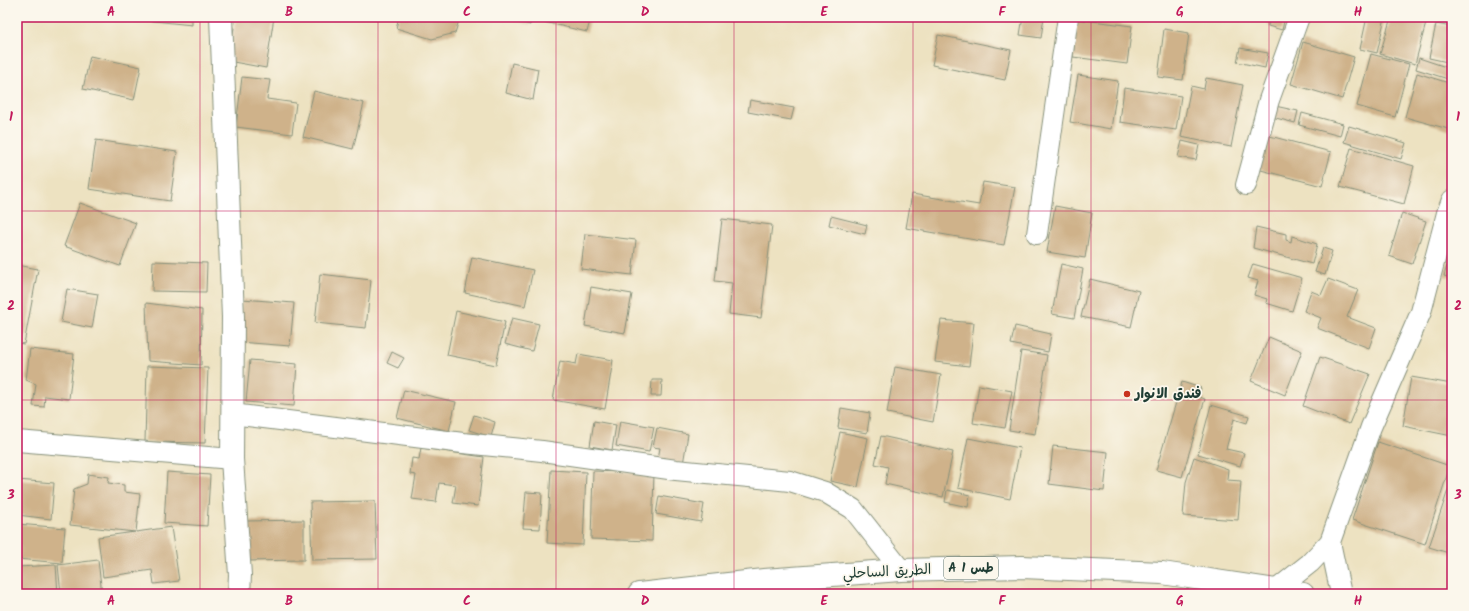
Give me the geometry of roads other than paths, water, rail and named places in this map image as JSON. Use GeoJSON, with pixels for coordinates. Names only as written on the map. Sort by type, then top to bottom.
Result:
{"type":"FeatureCollection","features":[{"type":"Feature","properties":{"kind":"main road"},"geometry":{"type":"LineString","coordinates":[[221,17],[233,317],[232,459],[243,588]]}},
{"type":"Feature","properties":{"kind":"main road","name":"الطريق الساحلي"},"geometry":{"type":"LineString","coordinates":[[639,594],[764,580],[901,570],[1022,567],[1162,573],[1303,594]]}},
{"type":"Feature","properties":{"kind":"street"},"geometry":{"type":"LineString","coordinates":[[1036,234],[1068,17]]}},
{"type":"Feature","properties":{"kind":"street"},"geometry":{"type":"LineString","coordinates":[[1246,186],[1269,100],[1299,17]]}},
{"type":"Feature","properties":{"kind":"street"},"geometry":{"type":"LineString","coordinates":[[1276,590],[1310,563],[1330,542],[1371,427],[1421,312],[1447,213],[1452,200]]}},
{"type":"Feature","properties":{"kind":"street"},"geometry":{"type":"LineString","coordinates":[[232,414],[463,443],[542,451],[676,470],[790,481],[825,492],[853,509],[901,570]]}},
{"type":"Feature","properties":{"kind":"street"},"geometry":{"type":"LineString","coordinates":[[17,442],[232,459]]}},
{"type":"Feature","properties":{"kind":"street"},"geometry":{"type":"LineString","coordinates":[[1330,542],[1341,594]]}},
{"type":"Feature","properties":{"kind":"place","name":"فندق الانوار"},"geometry":{"type":"Point","coordinates":[1127,394]}}]}
